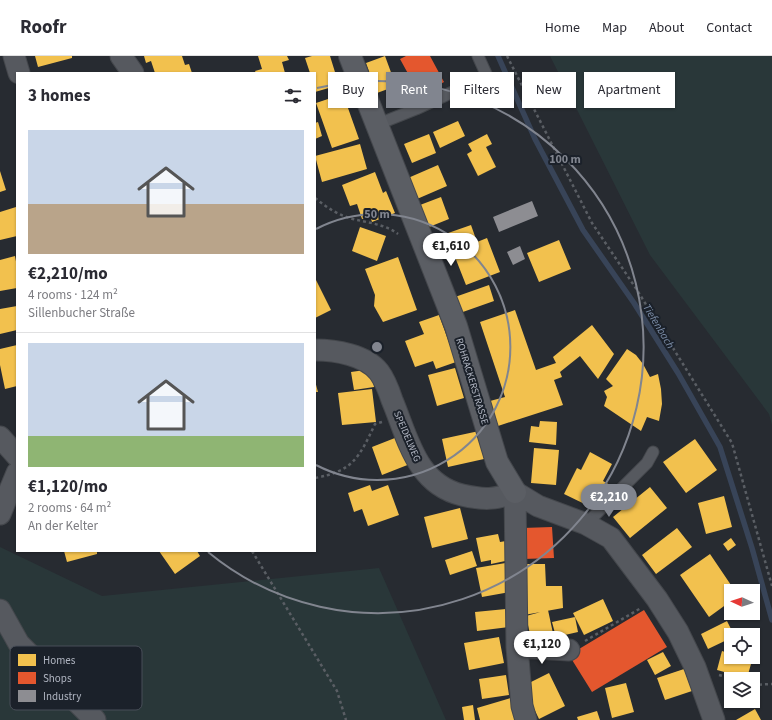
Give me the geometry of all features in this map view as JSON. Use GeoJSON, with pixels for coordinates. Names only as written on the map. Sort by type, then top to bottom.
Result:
{"type":"FeatureCollection","features":[{"type":"Feature","properties":{"kind":"street"},"geometry":{"type":"LineString","coordinates":[[14,56],[19,72]]}},
{"type":"Feature","properties":{"kind":"street"},"geometry":{"type":"LineString","coordinates":[[121,56],[131,72]]}},
{"type":"Feature","properties":{"kind":"street","name":"ROHRACKERSTRASSE"},"geometry":{"type":"LineString","coordinates":[[350,56],[456,326],[497,462],[515,492]]}},
{"type":"Feature","properties":{"kind":"street","name":"SPEIDELWEG"},"geometry":{"type":"LineString","coordinates":[[317,349],[349,355],[367,363],[379,372],[417,462],[430,478],[456,493],[478,498],[497,499],[515,492]]}},
{"type":"Feature","properties":{"kind":"street"},"geometry":{"type":"LineString","coordinates":[[0,437],[16,455]]}},
{"type":"Feature","properties":{"kind":"street"},"geometry":{"type":"LineString","coordinates":[[0,514],[16,475]]}},
{"type":"Feature","properties":{"kind":"street"},"geometry":{"type":"LineString","coordinates":[[515,492],[538,506],[586,524],[611,538],[657,599],[678,632],[695,668],[714,720]]}},
{"type":"Feature","properties":{"kind":"street"},"geometry":{"type":"LineString","coordinates":[[515,492],[517,647],[522,706],[526,720]]}},
{"type":"Feature","properties":{"kind":"street"},"geometry":{"type":"LineString","coordinates":[[0,610],[21,646]]}},
{"type":"Feature","properties":{"kind":"street"},"geometry":{"type":"LineString","coordinates":[[517,647],[569,650]]}},
{"type":"Feature","properties":{"kind":"street"},"geometry":{"type":"LineString","coordinates":[[85,710],[95,720]]}},
{"type":"Feature","properties":{"kind":"lane"},"geometry":{"type":"LineString","coordinates":[[376,125],[416,109],[487,76],[478,56]]}},
{"type":"Feature","properties":{"kind":"lane"},"geometry":{"type":"LineString","coordinates":[[586,524],[647,463],[652,452]]}},
{"type":"Feature","properties":{"kind":"path"},"geometry":{"type":"LineString","coordinates":[[507,56],[592,223],[637,290],[732,444],[772,586]]}},
{"type":"Feature","properties":{"kind":"path"},"geometry":{"type":"LineString","coordinates":[[316,199],[329,209],[345,217],[390,228],[399,235]]}},
{"type":"Feature","properties":{"kind":"path"},"geometry":{"type":"LineString","coordinates":[[316,478],[334,475],[346,469],[357,457],[375,424],[399,417]]}},
{"type":"Feature","properties":{"kind":"path"},"geometry":{"type":"LineString","coordinates":[[253,552],[337,691],[346,720]]}},
{"type":"Feature","properties":{"kind":"path"},"geometry":{"type":"LineString","coordinates":[[569,650],[657,599]]}},
{"type":"Feature","properties":{"kind":"path"},"geometry":{"type":"LineString","coordinates":[[760,685],[772,684]]}},
{"type":"Feature","properties":{"kind":"shaded area"},"geometry":{"type":"Polygon","coordinates":[[[550,56],[772,56],[772,425],[769,414],[650,255],[576,108],[576,72],[558,72],[550,56]]]}},
{"type":"Feature","properties":{"kind":"shaded area"},"geometry":{"type":"Polygon","coordinates":[[[0,547],[102,596],[379,568],[446,720],[0,720],[0,547]]]}},
{"type":"Feature","properties":{"kind":"building: Homes"},"geometry":{"type":"Polygon","coordinates":[[[35,56],[72,56],[72,58],[38,67],[35,56]]]}},
{"type":"Feature","properties":{"kind":"building: Homes"},"geometry":{"type":"Polygon","coordinates":[[[144,56],[182,56],[185,65],[189,64],[192,72],[155,72],[151,61],[146,63],[144,56]]]}},
{"type":"Feature","properties":{"kind":"building: Homes"},"geometry":{"type":"Polygon","coordinates":[[[258,56],[287,56],[289,60],[282,62],[285,72],[255,71],[262,69],[258,56]]]}},
{"type":"Feature","properties":{"kind":"building: Homes"},"geometry":{"type":"Polygon","coordinates":[[[312,56],[330,56],[335,72],[328,72],[328,88],[316,92],[316,72],[310,72],[305,58],[312,56]]]}},
{"type":"Feature","properties":{"kind":"building: Homes"},"geometry":{"type":"Polygon","coordinates":[[[385,56],[391,72],[386,72],[386,90],[378,93],[378,72],[369,72],[366,63],[385,56]]]}},
{"type":"Feature","properties":{"kind":"building: Homes"},"geometry":{"type":"Polygon","coordinates":[[[328,99],[328,108],[348,108],[359,139],[332,148],[316,103],[328,99]]]}},
{"type":"Feature","properties":{"kind":"building: Homes"},"geometry":{"type":"Polygon","coordinates":[[[458,121],[465,136],[440,148],[433,132],[458,121]]]}},
{"type":"Feature","properties":{"kind":"building: Homes"},"geometry":{"type":"Polygon","coordinates":[[[318,122],[322,136],[316,139],[316,123],[318,122]]]}},
{"type":"Feature","properties":{"kind":"building: Homes"},"geometry":{"type":"Polygon","coordinates":[[[429,134],[436,153],[412,163],[404,144],[429,134]]]}},
{"type":"Feature","properties":{"kind":"building: Homes"},"geometry":{"type":"Polygon","coordinates":[[[487,134],[492,144],[486,147],[496,167],[478,176],[467,154],[472,151],[468,144],[487,134]]]}},
{"type":"Feature","properties":{"kind":"building: Homes"},"geometry":{"type":"Polygon","coordinates":[[[360,144],[367,169],[322,182],[316,156],[360,144]]]}},
{"type":"Feature","properties":{"kind":"building: Homes"},"geometry":{"type":"Polygon","coordinates":[[[438,165],[447,186],[417,199],[408,178],[438,165]]]}},
{"type":"Feature","properties":{"kind":"building: Homes"},"geometry":{"type":"Polygon","coordinates":[[[0,171],[6,190],[0,192],[0,171]]]}},
{"type":"Feature","properties":{"kind":"building: Homes"},"geometry":{"type":"Polygon","coordinates":[[[375,172],[383,193],[386,191],[395,213],[372,222],[370,216],[362,219],[357,204],[350,206],[342,185],[375,172]]]}},
{"type":"Feature","properties":{"kind":"building: Homes"},"geometry":{"type":"Polygon","coordinates":[[[441,197],[449,219],[429,227],[420,205],[441,197]]]}},
{"type":"Feature","properties":{"kind":"building: Homes"},"geometry":{"type":"Polygon","coordinates":[[[16,207],[16,236],[0,240],[0,212],[16,207]]]}},
{"type":"Feature","properties":{"kind":"building: Homes"},"geometry":{"type":"Polygon","coordinates":[[[471,225],[477,242],[487,238],[500,272],[466,285],[453,252],[438,258],[431,239],[471,225]]]}},
{"type":"Feature","properties":{"kind":"building: Homes"},"geometry":{"type":"Polygon","coordinates":[[[360,227],[386,236],[377,261],[352,251],[360,227]]]}},
{"type":"Feature","properties":{"kind":"building: Homes"},"geometry":{"type":"Polygon","coordinates":[[[559,240],[571,269],[539,282],[527,253],[559,240]]]}},
{"type":"Feature","properties":{"kind":"building: Homes"},"geometry":{"type":"Polygon","coordinates":[[[15,256],[16,288],[0,291],[0,260],[15,256]]]}},
{"type":"Feature","properties":{"kind":"building: Homes"},"geometry":{"type":"Polygon","coordinates":[[[398,257],[417,310],[383,322],[374,306],[375,295],[365,269],[398,257]]]}},
{"type":"Feature","properties":{"kind":"building: Homes"},"geometry":{"type":"Polygon","coordinates":[[[316,280],[331,310],[316,318],[316,280]]]}},
{"type":"Feature","properties":{"kind":"building: Homes"},"geometry":{"type":"Polygon","coordinates":[[[489,285],[494,301],[460,313],[455,297],[489,285]]]}},
{"type":"Feature","properties":{"kind":"building: Homes"},"geometry":{"type":"Polygon","coordinates":[[[16,306],[16,330],[0,334],[0,309],[16,306]]]}},
{"type":"Feature","properties":{"kind":"building: Homes"},"geometry":{"type":"Polygon","coordinates":[[[515,310],[536,370],[556,363],[553,357],[592,325],[614,354],[598,379],[580,356],[560,372],[562,377],[554,380],[563,405],[498,426],[490,401],[505,397],[480,322],[515,310]]]}},
{"type":"Feature","properties":{"kind":"building: Homes"},"geometry":{"type":"Polygon","coordinates":[[[439,315],[456,362],[436,369],[433,361],[415,367],[405,341],[424,334],[419,322],[439,315]]]}},
{"type":"Feature","properties":{"kind":"building: Homes"},"geometry":{"type":"Polygon","coordinates":[[[16,345],[16,386],[5,389],[0,365],[0,349],[16,345]]]}},
{"type":"Feature","properties":{"kind":"building: Homes"},"geometry":{"type":"Polygon","coordinates":[[[627,349],[636,355],[650,377],[658,374],[661,389],[662,404],[659,421],[647,417],[641,431],[604,406],[607,397],[604,391],[613,386],[606,379],[627,349]]]}},
{"type":"Feature","properties":{"kind":"building: Homes"},"geometry":{"type":"Polygon","coordinates":[[[455,368],[464,398],[437,406],[428,375],[455,368]]]}},
{"type":"Feature","properties":{"kind":"building: Homes"},"geometry":{"type":"Polygon","coordinates":[[[372,369],[374,387],[354,390],[351,372],[372,369]]]}},
{"type":"Feature","properties":{"kind":"building: Homes"},"geometry":{"type":"Polygon","coordinates":[[[372,389],[376,422],[342,425],[338,393],[372,389]]]}},
{"type":"Feature","properties":{"kind":"building: Homes"},"geometry":{"type":"Polygon","coordinates":[[[540,421],[557,422],[556,445],[529,442],[531,426],[539,427],[540,421]]]}},
{"type":"Feature","properties":{"kind":"building: Homes"},"geometry":{"type":"Polygon","coordinates":[[[479,431],[484,459],[448,467],[442,439],[479,431]]]}},
{"type":"Feature","properties":{"kind":"building: Homes"},"geometry":{"type":"Polygon","coordinates":[[[400,436],[410,464],[382,475],[372,447],[400,436]]]}},
{"type":"Feature","properties":{"kind":"building: Homes"},"geometry":{"type":"Polygon","coordinates":[[[695,439],[717,470],[686,493],[663,462],[695,439]]]}},
{"type":"Feature","properties":{"kind":"building: Homes"},"geometry":{"type":"Polygon","coordinates":[[[534,448],[559,450],[556,485],[531,483],[534,448]]]}},
{"type":"Feature","properties":{"kind":"building: Homes"},"geometry":{"type":"Polygon","coordinates":[[[590,452],[612,464],[603,481],[610,485],[597,510],[564,494],[577,468],[581,470],[590,452]]]}},
{"type":"Feature","properties":{"kind":"building: Homes"},"geometry":{"type":"Polygon","coordinates":[[[370,485],[372,491],[388,485],[399,515],[368,526],[362,509],[354,512],[348,493],[370,485]]]}},
{"type":"Feature","properties":{"kind":"building: Homes"},"geometry":{"type":"Polygon","coordinates":[[[650,487],[667,508],[630,538],[613,517],[650,487]]]}},
{"type":"Feature","properties":{"kind":"building: Homes"},"geometry":{"type":"Polygon","coordinates":[[[724,496],[732,527],[706,534],[698,503],[724,496]]]}},
{"type":"Feature","properties":{"kind":"building: Homes"},"geometry":{"type":"Polygon","coordinates":[[[460,508],[468,539],[432,548],[424,517],[460,508]]]}},
{"type":"Feature","properties":{"kind":"building: Homes"},"geometry":{"type":"Polygon","coordinates":[[[677,528],[692,547],[656,574],[642,555],[677,528]]]}},
{"type":"Feature","properties":{"kind":"building: Homes"},"geometry":{"type":"Polygon","coordinates":[[[498,534],[500,542],[506,541],[510,560],[491,564],[491,560],[481,562],[476,538],[498,534]]]}},
{"type":"Feature","properties":{"kind":"building: Homes"},"geometry":{"type":"Polygon","coordinates":[[[731,538],[736,545],[728,551],[723,544],[731,538]]]}},
{"type":"Feature","properties":{"kind":"building: Homes"},"geometry":{"type":"Polygon","coordinates":[[[472,551],[477,566],[450,575],[445,560],[472,551]]]}},
{"type":"Feature","properties":{"kind":"building: Homes"},"geometry":{"type":"Polygon","coordinates":[[[64,552],[97,552],[97,554],[67,562],[64,552]]]}},
{"type":"Feature","properties":{"kind":"building: Homes"},"geometry":{"type":"Polygon","coordinates":[[[160,552],[198,552],[200,556],[175,574],[160,552]]]}},
{"type":"Feature","properties":{"kind":"building: Homes"},"geometry":{"type":"Polygon","coordinates":[[[710,554],[730,584],[724,584],[724,606],[709,617],[680,575],[710,554]]]}},
{"type":"Feature","properties":{"kind":"building: Homes"},"geometry":{"type":"Polygon","coordinates":[[[511,562],[510,592],[482,597],[476,568],[511,562]]]}},
{"type":"Feature","properties":{"kind":"building: Homes"},"geometry":{"type":"Polygon","coordinates":[[[524,564],[545,564],[546,586],[562,586],[563,608],[524,615],[524,564]]]}},
{"type":"Feature","properties":{"kind":"building: Homes"},"geometry":{"type":"Polygon","coordinates":[[[603,599],[613,621],[584,635],[573,613],[603,599]]]}},
{"type":"Feature","properties":{"kind":"building: Homes"},"geometry":{"type":"Polygon","coordinates":[[[506,609],[509,627],[477,631],[475,612],[506,609]]]}},
{"type":"Feature","properties":{"kind":"building: Homes"},"geometry":{"type":"Polygon","coordinates":[[[548,610],[554,638],[532,643],[526,616],[548,610]]]}},
{"type":"Feature","properties":{"kind":"building: Homes"},"geometry":{"type":"Polygon","coordinates":[[[575,617],[578,632],[556,637],[552,622],[575,617]]]}},
{"type":"Feature","properties":{"kind":"building: Homes"},"geometry":{"type":"Polygon","coordinates":[[[727,621],[730,628],[724,628],[724,641],[708,649],[701,634],[727,621]]]}},
{"type":"Feature","properties":{"kind":"building: Homes"},"geometry":{"type":"Polygon","coordinates":[[[499,637],[504,663],[469,670],[464,643],[499,637]]]}},
{"type":"Feature","properties":{"kind":"building: Homes"},"geometry":{"type":"Polygon","coordinates":[[[722,651],[724,652],[724,664],[751,664],[749,672],[724,672],[717,670],[722,651]]]}},
{"type":"Feature","properties":{"kind":"building: Homes"},"geometry":{"type":"Polygon","coordinates":[[[663,652],[671,666],[655,675],[647,660],[663,652]]]}},
{"type":"Feature","properties":{"kind":"building: Homes"},"geometry":{"type":"Polygon","coordinates":[[[684,669],[692,691],[665,700],[657,678],[684,669]]]}},
{"type":"Feature","properties":{"kind":"building: Homes"},"geometry":{"type":"Polygon","coordinates":[[[549,673],[565,706],[539,719],[523,686],[549,673]]]}},
{"type":"Feature","properties":{"kind":"building: Homes"},"geometry":{"type":"Polygon","coordinates":[[[506,675],[509,695],[482,699],[479,679],[506,675]]]}},
{"type":"Feature","properties":{"kind":"building: Homes"},"geometry":{"type":"Polygon","coordinates":[[[626,683],[634,712],[612,718],[605,688],[626,683]]]}},
{"type":"Feature","properties":{"kind":"building: Homes"},"geometry":{"type":"Polygon","coordinates":[[[514,697],[520,720],[480,720],[477,708],[514,697]]]}},
{"type":"Feature","properties":{"kind":"building: Homes"},"geometry":{"type":"Polygon","coordinates":[[[473,705],[475,720],[464,720],[462,707],[473,705]]]}},
{"type":"Feature","properties":{"kind":"building: Homes"},"geometry":{"type":"Polygon","coordinates":[[[755,709],[761,720],[736,720],[755,709]]]}},
{"type":"Feature","properties":{"kind":"building: Homes"},"geometry":{"type":"Polygon","coordinates":[[[597,711],[600,720],[578,720],[577,717],[597,711]]]}},
{"type":"Feature","properties":{"kind":"building: Shops"},"geometry":{"type":"Polygon","coordinates":[[[406,56],[430,56],[439,72],[407,72],[400,59],[406,56]]]}},
{"type":"Feature","properties":{"kind":"building: Shops"},"geometry":{"type":"Polygon","coordinates":[[[552,527],[554,558],[523,559],[522,528],[552,527]]]}},
{"type":"Feature","properties":{"kind":"building: Shops"},"geometry":{"type":"Polygon","coordinates":[[[644,610],[667,647],[592,692],[569,655],[644,610]]]}},
{"type":"Feature","properties":{"kind":"building: Industry"},"geometry":{"type":"Polygon","coordinates":[[[532,201],[538,216],[499,232],[493,217],[532,201]]]}},
{"type":"Feature","properties":{"kind":"building: Industry"},"geometry":{"type":"Polygon","coordinates":[[[520,246],[525,259],[513,265],[507,252],[520,246]]]}},
{"type":"Feature","properties":{"kind":"waterway","name":"Tiefenbach"},"geometry":{"type":"LineString","coordinates":[[498,56],[535,139],[583,230],[634,303],[678,373],[720,447],[752,548],[772,620]]}}]}
